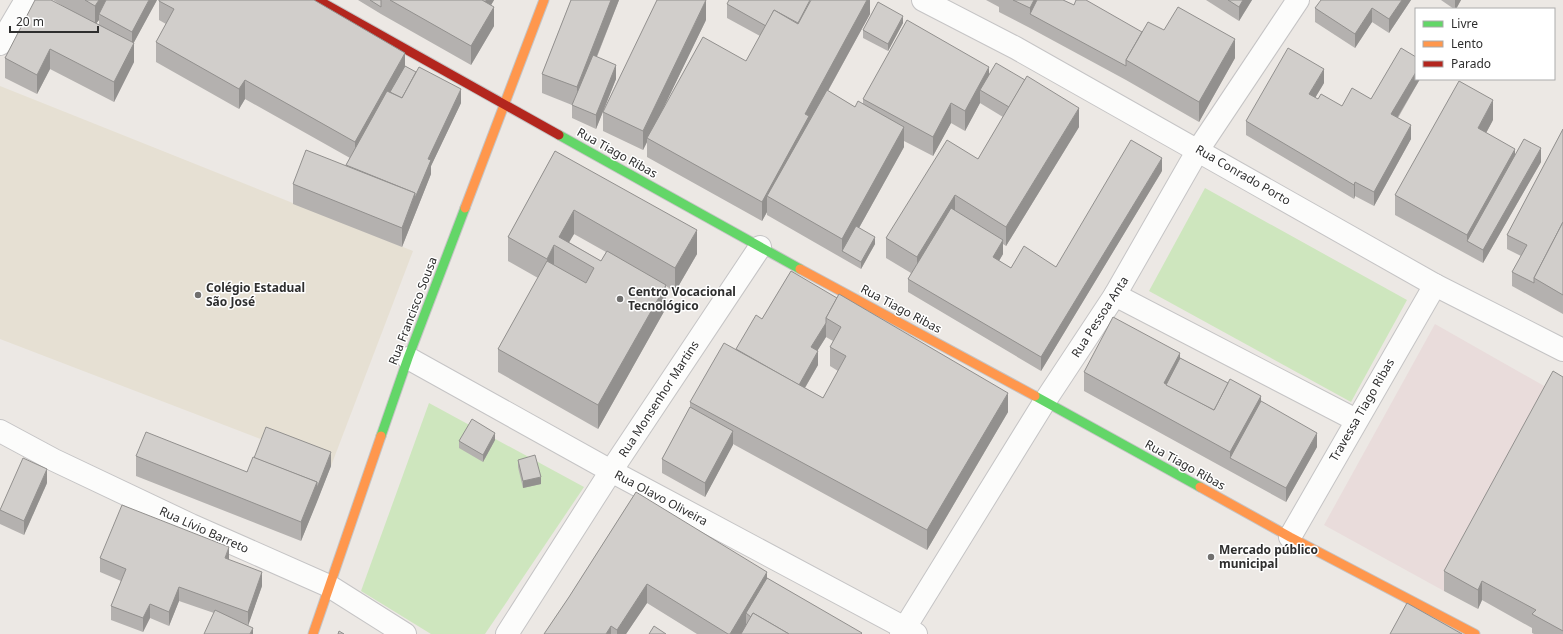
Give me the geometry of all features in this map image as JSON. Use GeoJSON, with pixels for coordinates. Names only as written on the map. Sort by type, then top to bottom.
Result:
{"type":"FeatureCollection","features":[{"type":"Feature","properties":{"kind":"street"},"geometry":{"type":"LineString","coordinates":[[0,44],[26,0]]}},
{"type":"Feature","properties":{"kind":"street","name":"Rua Tiago Ribas"},"geometry":{"type":"LineString","coordinates":[[318,0],[760,247],[1045,401],[1290,537],[1475,634]]}},
{"type":"Feature","properties":{"kind":"street","name":"Rua Francisco Sousa"},"geometry":{"type":"LineString","coordinates":[[313,634],[408,358],[544,0]]}},
{"type":"Feature","properties":{"kind":"street","name":"Rua Conrado Porto"},"geometry":{"type":"LineString","coordinates":[[923,0],[1016,48],[1435,285],[1563,350]]}},
{"type":"Feature","properties":{"kind":"street","name":"Rua Pessoa Anta"},"geometry":{"type":"LineString","coordinates":[[907,632],[1045,401],[1115,295],[1198,150],[1298,0]]}},
{"type":"Feature","properties":{"kind":"street","name":"Rua Monsenhor Martins"},"geometry":{"type":"LineString","coordinates":[[507,634],[611,471],[760,247]]}},
{"type":"Feature","properties":{"kind":"street","name":"Travessa Tiago Ribas"},"geometry":{"type":"LineString","coordinates":[[1290,537],[1435,285]]}},
{"type":"Feature","properties":{"kind":"street"},"geometry":{"type":"LineString","coordinates":[[1115,295],[1356,420]]}},
{"type":"Feature","properties":{"kind":"street","name":"Rua Olavo Oliveira"},"geometry":{"type":"LineString","coordinates":[[408,358],[611,471],[907,632]]}},
{"type":"Feature","properties":{"kind":"street","name":"Rua Lívio Barreto"},"geometry":{"type":"LineString","coordinates":[[0,431],[54,460],[191,525],[330,586],[405,634]]}},
{"type":"Feature","properties":{"kind":"shaded area","name":"Colégio Estadual São José"},"geometry":{"type":"Polygon","coordinates":[[[0,86],[413,251],[331,466],[0,339],[0,86]]]}},
{"type":"Feature","properties":{"kind":"shaded area"},"geometry":{"type":"Polygon","coordinates":[[[1435,324],[1553,391],[1444,591],[1324,525],[1435,324]]]}},
{"type":"Feature","properties":{"kind":"green space"},"geometry":{"type":"Polygon","coordinates":[[[1205,188],[1407,300],[1351,402],[1149,291],[1205,188]]]}},
{"type":"Feature","properties":{"kind":"green space"},"geometry":{"type":"Polygon","coordinates":[[[429,403],[584,487],[485,634],[431,634],[361,591],[429,403]]]}},
{"type":"Feature","properties":{"kind":"building"},"geometry":{"type":"Polygon","coordinates":[[[35,0],[51,0],[134,43],[114,82],[50,49],[37,75],[5,58],[35,0]]]}},
{"type":"Feature","properties":{"kind":"building"},"geometry":{"type":"Polygon","coordinates":[[[85,0],[99,0],[95,6],[85,0]]]}},
{"type":"Feature","properties":{"kind":"building"},"geometry":{"type":"Polygon","coordinates":[[[106,0],[149,0],[132,32],[99,14],[106,0]]]}},
{"type":"Feature","properties":{"kind":"building"},"geometry":{"type":"Polygon","coordinates":[[[159,0],[314,0],[405,53],[355,142],[245,80],[239,89],[156,42],[174,9],[159,0]]]}},
{"type":"Feature","properties":{"kind":"building"},"geometry":{"type":"Polygon","coordinates":[[[370,0],[381,0],[381,7],[370,0]]]}},
{"type":"Feature","properties":{"kind":"building"},"geometry":{"type":"Polygon","coordinates":[[[390,0],[482,0],[494,7],[471,46],[390,0]]]}},
{"type":"Feature","properties":{"kind":"building"},"geometry":{"type":"Polygon","coordinates":[[[571,0],[611,0],[577,87],[542,74],[571,0]]]}},
{"type":"Feature","properties":{"kind":"building"},"geometry":{"type":"Polygon","coordinates":[[[657,0],[706,0],[643,131],[603,112],[657,0]]]}},
{"type":"Feature","properties":{"kind":"building"},"geometry":{"type":"Polygon","coordinates":[[[729,0],[810,0],[798,23],[774,10],[766,26],[727,4],[729,0]]]}},
{"type":"Feature","properties":{"kind":"building"},"geometry":{"type":"Polygon","coordinates":[[[811,0],[867,0],[805,114],[809,116],[762,202],[647,138],[703,37],[746,61],[774,10],[798,24],[811,0]]]}},
{"type":"Feature","properties":{"kind":"building"},"geometry":{"type":"Polygon","coordinates":[[[1013,0],[1034,0],[1030,8],[1013,0]]]}},
{"type":"Feature","properties":{"kind":"building"},"geometry":{"type":"Polygon","coordinates":[[[1037,0],[1063,0],[1074,5],[1076,0],[1086,0],[1142,32],[1126,60],[1126,66],[1030,14],[1037,0]]]}},
{"type":"Feature","properties":{"kind":"building"},"geometry":{"type":"Polygon","coordinates":[[[1228,0],[1243,0],[1239,7],[1228,0]]]}},
{"type":"Feature","properties":{"kind":"building"},"geometry":{"type":"Polygon","coordinates":[[[1321,0],[1402,0],[1389,19],[1372,8],[1355,34],[1315,8],[1321,0]]]}},
{"type":"Feature","properties":{"kind":"building"},"geometry":{"type":"Polygon","coordinates":[[[878,2],[903,16],[888,44],[863,30],[878,2]]]}},
{"type":"Feature","properties":{"kind":"building"},"geometry":{"type":"Polygon","coordinates":[[[1178,7],[1235,39],[1199,102],[1126,60],[1148,22],[1164,30],[1178,7]]]}},
{"type":"Feature","properties":{"kind":"building"},"geometry":{"type":"Polygon","coordinates":[[[907,20],[989,67],[965,111],[951,103],[933,137],[863,99],[907,20]]]}},
{"type":"Feature","properties":{"kind":"building"},"geometry":{"type":"Polygon","coordinates":[[[1288,48],[1324,69],[1309,94],[1318,99],[1321,94],[1342,106],[1352,88],[1371,99],[1401,48],[1415,56],[1415,74],[1391,114],[1411,125],[1374,192],[1355,182],[1354,185],[1246,121],[1288,48]]]}},
{"type":"Feature","properties":{"kind":"building"},"geometry":{"type":"Polygon","coordinates":[[[593,55],[616,65],[596,115],[572,105],[593,55]]]}},
{"type":"Feature","properties":{"kind":"building"},"geometry":{"type":"Polygon","coordinates":[[[996,63],[1025,80],[1009,107],[980,90],[996,63]]]}},
{"type":"Feature","properties":{"kind":"building"},"geometry":{"type":"Polygon","coordinates":[[[405,66],[416,72],[402,98],[390,92],[405,66]]]}},
{"type":"Feature","properties":{"kind":"building"},"geometry":{"type":"Polygon","coordinates":[[[419,67],[461,89],[428,159],[431,160],[415,198],[415,193],[346,165],[387,91],[402,98],[419,67]]]}},
{"type":"Feature","properties":{"kind":"building"},"geometry":{"type":"Polygon","coordinates":[[[1027,76],[1079,108],[1006,227],[955,195],[917,257],[886,238],[947,140],[978,159],[1027,76]]]}},
{"type":"Feature","properties":{"kind":"building"},"geometry":{"type":"Polygon","coordinates":[[[1459,81],[1493,100],[1478,128],[1515,149],[1467,235],[1395,195],[1459,81]]]}},
{"type":"Feature","properties":{"kind":"building"},"geometry":{"type":"Polygon","coordinates":[[[827,90],[855,107],[858,101],[904,127],[842,239],[767,196],[827,90]]]}},
{"type":"Feature","properties":{"kind":"building"},"geometry":{"type":"Polygon","coordinates":[[[1563,129],[1563,222],[1534,278],[1534,283],[1512,272],[1527,245],[1507,235],[1563,129]]]}},
{"type":"Feature","properties":{"kind":"building"},"geometry":{"type":"Polygon","coordinates":[[[1524,139],[1541,148],[1483,250],[1467,241],[1524,139]]]}},
{"type":"Feature","properties":{"kind":"building"},"geometry":{"type":"Polygon","coordinates":[[[1131,140],[1162,158],[1041,357],[908,279],[951,208],[1003,240],[993,257],[1011,268],[1024,246],[1056,267],[1131,140]]]}},
{"type":"Feature","properties":{"kind":"building"},"geometry":{"type":"Polygon","coordinates":[[[306,150],[415,193],[402,228],[293,184],[306,150]]]}},
{"type":"Feature","properties":{"kind":"building","name":"Centro Vocacional Tecnológico"},"geometry":{"type":"Polygon","coordinates":[[[555,151],[697,230],[675,268],[574,210],[559,237],[601,261],[607,251],[666,285],[598,405],[498,349],[547,261],[586,283],[594,268],[554,245],[547,259],[508,237],[555,151]]]}},
{"type":"Feature","properties":{"kind":"building"},"geometry":{"type":"Polygon","coordinates":[[[1563,222],[1563,295],[1534,278],[1563,222]]]}},
{"type":"Feature","properties":{"kind":"building"},"geometry":{"type":"Polygon","coordinates":[[[856,226],[875,237],[861,262],[842,251],[856,226]]]}},
{"type":"Feature","properties":{"kind":"building"},"geometry":{"type":"Polygon","coordinates":[[[791,271],[837,298],[826,318],[826,323],[811,347],[818,351],[799,385],[736,349],[756,315],[762,319],[791,271]]]}},
{"type":"Feature","properties":{"kind":"building"},"geometry":{"type":"Polygon","coordinates":[[[839,294],[1008,393],[927,530],[690,402],[724,343],[823,398],[846,356],[830,347],[841,327],[826,318],[839,294]]]}},
{"type":"Feature","properties":{"kind":"building"},"geometry":{"type":"Polygon","coordinates":[[[1113,317],[1180,353],[1164,383],[1214,410],[1230,379],[1261,396],[1230,452],[1084,372],[1113,317]]]}},
{"type":"Feature","properties":{"kind":"building"},"geometry":{"type":"Polygon","coordinates":[[[1180,358],[1228,383],[1214,410],[1166,385],[1180,358]]]}},
{"type":"Feature","properties":{"kind":"building"},"geometry":{"type":"Polygon","coordinates":[[[1553,371],[1563,377],[1563,631],[1532,614],[1536,610],[1482,581],[1478,590],[1444,571],[1553,371]]]}},
{"type":"Feature","properties":{"kind":"building"},"geometry":{"type":"Polygon","coordinates":[[[1261,401],[1317,433],[1286,488],[1230,458],[1261,401]]]}},
{"type":"Feature","properties":{"kind":"building"},"geometry":{"type":"Polygon","coordinates":[[[690,407],[733,431],[705,483],[662,459],[690,407]]]}},
{"type":"Feature","properties":{"kind":"building"},"geometry":{"type":"Polygon","coordinates":[[[472,419],[495,433],[483,455],[459,441],[472,419]]]}},
{"type":"Feature","properties":{"kind":"building"},"geometry":{"type":"Polygon","coordinates":[[[266,427],[331,452],[317,488],[317,482],[254,458],[266,427]]]}},
{"type":"Feature","properties":{"kind":"building"},"geometry":{"type":"Polygon","coordinates":[[[146,432],[247,472],[253,457],[317,482],[301,522],[136,456],[146,432]]]}},
{"type":"Feature","properties":{"kind":"building"},"geometry":{"type":"Polygon","coordinates":[[[535,455],[541,477],[523,481],[518,460],[535,455]]]}},
{"type":"Feature","properties":{"kind":"building"},"geometry":{"type":"Polygon","coordinates":[[[23,458],[47,469],[24,521],[0,510],[23,458]]]}},
{"type":"Feature","properties":{"kind":"building"},"geometry":{"type":"Polygon","coordinates":[[[636,492],[767,572],[730,634],[647,584],[617,630],[611,626],[606,634],[544,634],[636,492]]]}},
{"type":"Feature","properties":{"kind":"building"},"geometry":{"type":"Polygon","coordinates":[[[122,505],[229,547],[225,558],[262,572],[248,612],[179,587],[169,612],[150,604],[143,618],[111,606],[126,569],[100,558],[122,505]]]}},
{"type":"Feature","properties":{"kind":"building"},"geometry":{"type":"Polygon","coordinates":[[[767,578],[862,633],[789,634],[753,613],[751,617],[746,613],[767,578]]]}},
{"type":"Feature","properties":{"kind":"building"},"geometry":{"type":"Polygon","coordinates":[[[1407,603],[1462,634],[1390,634],[1407,603]]]}},
{"type":"Feature","properties":{"kind":"building"},"geometry":{"type":"Polygon","coordinates":[[[215,610],[253,628],[250,634],[204,634],[215,610]]]}},
{"type":"Feature","properties":{"kind":"building"},"geometry":{"type":"Polygon","coordinates":[[[753,613],[789,634],[741,634],[753,613]]]}},
{"type":"Feature","properties":{"kind":"building"},"geometry":{"type":"Polygon","coordinates":[[[654,626],[666,634],[649,634],[654,626]]]}},
{"type":"Feature","properties":{"kind":"traffic: fast"},"geometry":{"type":"LineString","coordinates":[[559,135],[800,269]]}},
{"type":"Feature","properties":{"kind":"traffic: fast"},"geometry":{"type":"LineString","coordinates":[[381,436],[408,358],[465,208]]}},
{"type":"Feature","properties":{"kind":"traffic: fast"},"geometry":{"type":"LineString","coordinates":[[1035,396],[1200,487]]}},
{"type":"Feature","properties":{"kind":"traffic: slow"},"geometry":{"type":"LineString","coordinates":[[465,208],[544,0]]}},
{"type":"Feature","properties":{"kind":"traffic: slow"},"geometry":{"type":"LineString","coordinates":[[800,269],[1035,396]]}},
{"type":"Feature","properties":{"kind":"traffic: slow"},"geometry":{"type":"LineString","coordinates":[[313,634],[381,436]]}},
{"type":"Feature","properties":{"kind":"traffic: slow"},"geometry":{"type":"LineString","coordinates":[[1200,487],[1290,537],[1475,634]]}},
{"type":"Feature","properties":{"kind":"traffic: jam"},"geometry":{"type":"LineString","coordinates":[[318,0],[559,135]]}},
{"type":"Feature","properties":{"kind":"place","name":"Colégio Estadual São José"},"geometry":{"type":"Point","coordinates":[198,295]}},
{"type":"Feature","properties":{"kind":"place","name":"Centro Vocacional Tecnológico"},"geometry":{"type":"Point","coordinates":[620,299]}},
{"type":"Feature","properties":{"kind":"place","name":"Mercado público municipal"},"geometry":{"type":"Point","coordinates":[1211,557]}}]}
